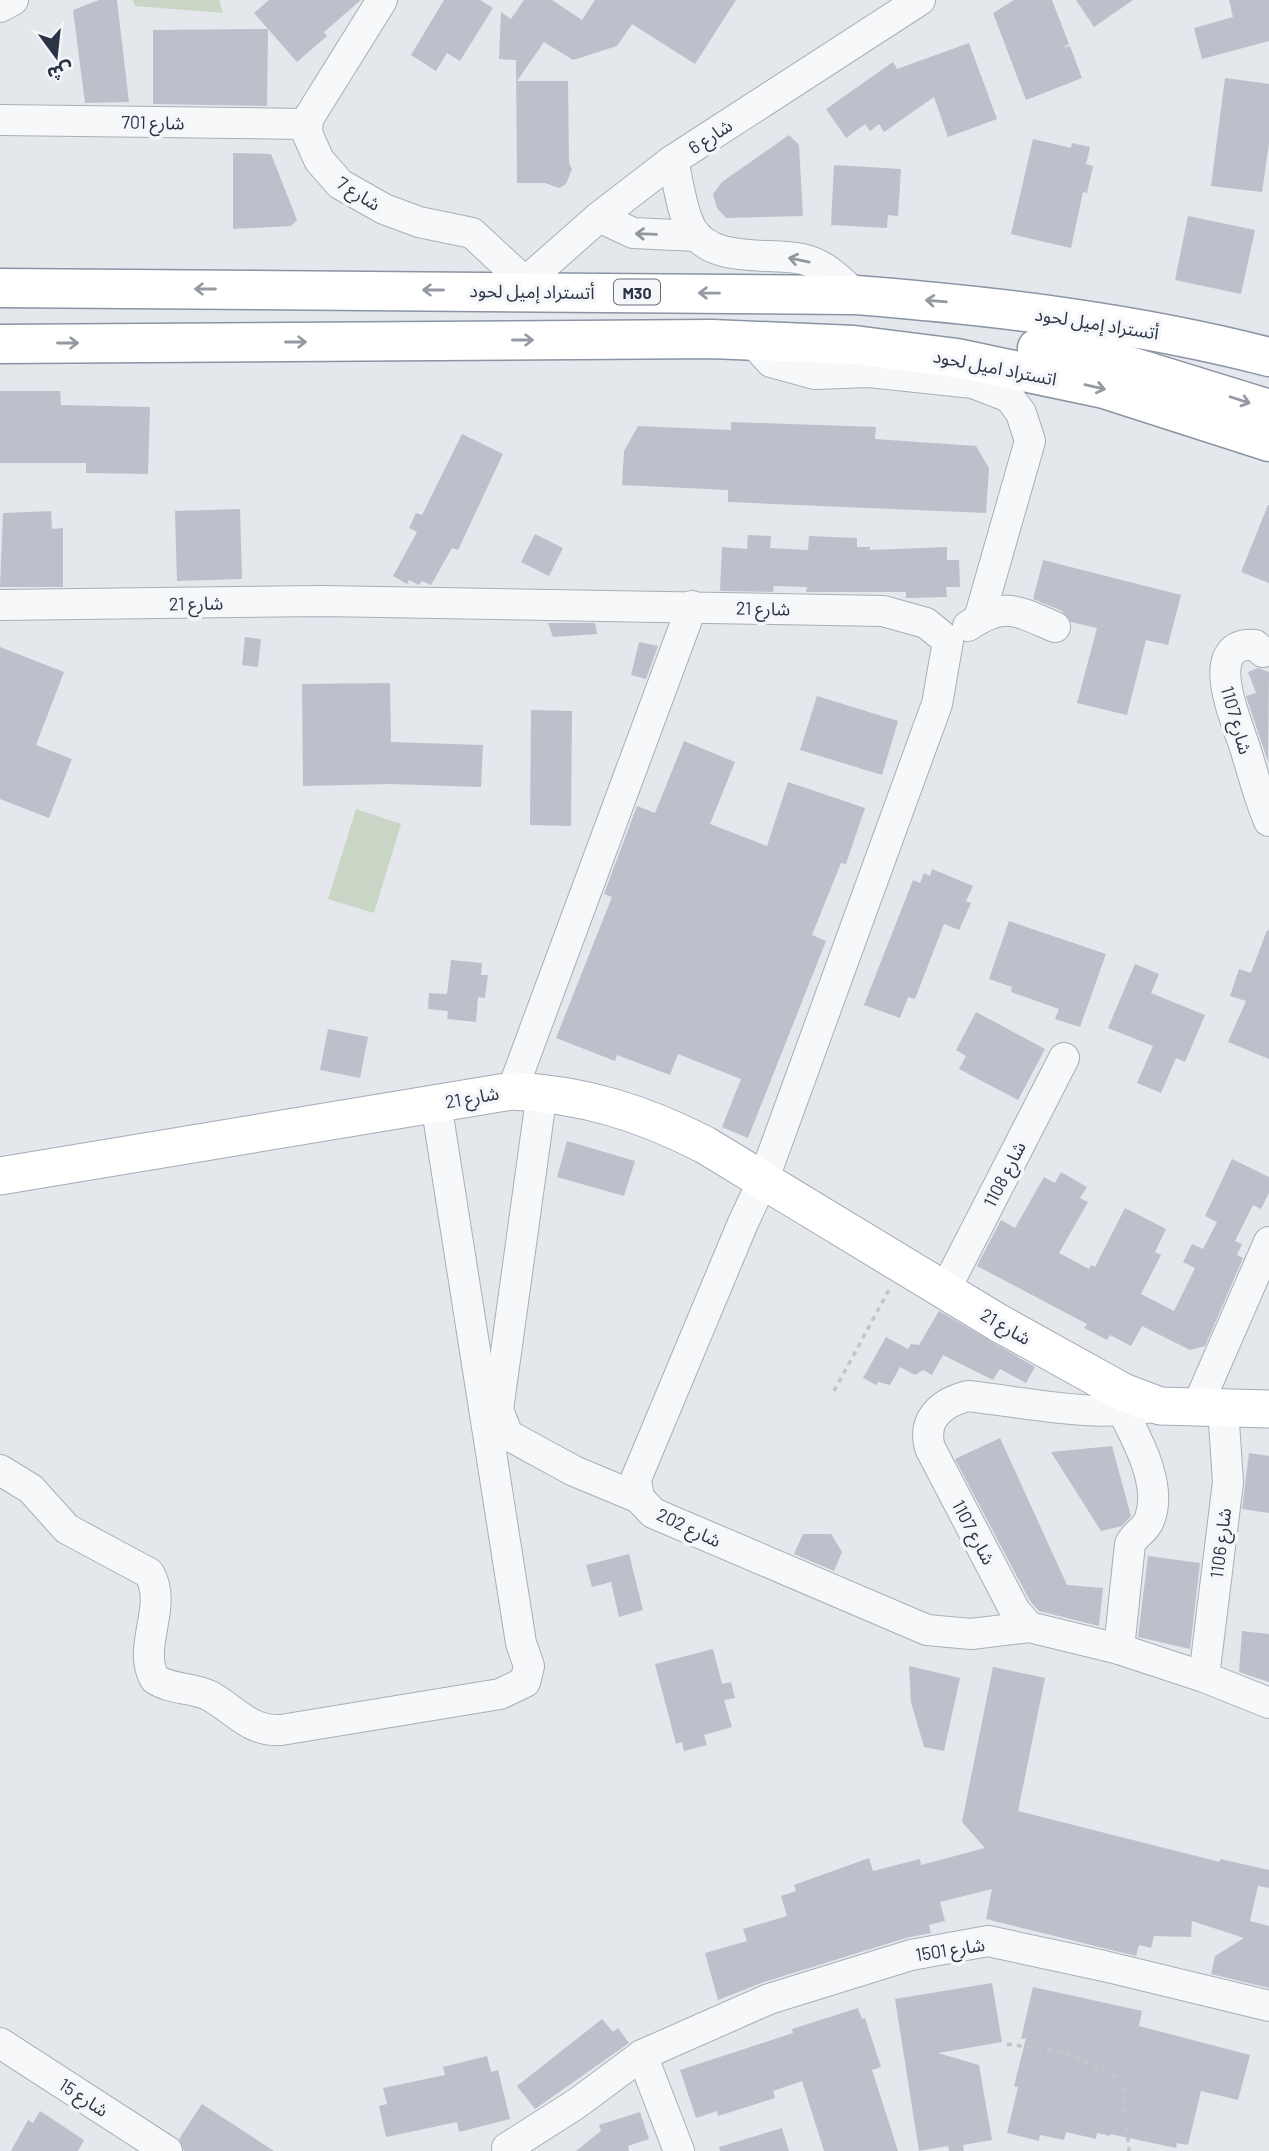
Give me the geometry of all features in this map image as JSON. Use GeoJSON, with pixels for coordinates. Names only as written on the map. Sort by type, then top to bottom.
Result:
{"type":"FeatureCollection","features":[{"type":"Feature","properties":{"kind":"highway","name":"أتستراد إميل لحود"},"geometry":{"type":"LineString","coordinates":[[0,288],[520,287],[856,295],[967,304],[1091,320],[1184,337],[1269,360]]}},
{"type":"Feature","properties":{"kind":"highway"},"geometry":{"type":"LineString","coordinates":[[0,344],[712,339],[823,329],[1000,328],[1041,332],[1165,354],[1269,360]]}},
{"type":"Feature","properties":{"kind":"highway"},"geometry":{"type":"LineString","coordinates":[[935,330],[1120,363],[1269,409]]}},
{"type":"Feature","properties":{"kind":"highway","name":"اتستراد اميل لحود"},"geometry":{"type":"LineString","coordinates":[[712,339],[854,345],[957,358],[1104,389],[1269,442]]}},
{"type":"Feature","properties":{"kind":"main road","name":"شارع 21"},"geometry":{"type":"LineString","coordinates":[[0,1176],[527,1091],[620,1108],[659,1121],[764,1178],[945,1290],[1123,1392],[1160,1406],[1269,1409]]}},
{"type":"Feature","properties":{"kind":"street"},"geometry":{"type":"LineString","coordinates":[[0,7],[13,0]]}},
{"type":"Feature","properties":{"kind":"street"},"geometry":{"type":"LineString","coordinates":[[306,124],[382,0]]}},
{"type":"Feature","properties":{"kind":"street","name":"شارع 6"},"geometry":{"type":"LineString","coordinates":[[520,287],[599,217],[673,160],[915,1]]}},
{"type":"Feature","properties":{"kind":"street","name":"شارع 701"},"geometry":{"type":"LineString","coordinates":[[0,120],[306,124]]}},
{"type":"Feature","properties":{"kind":"street","name":"شارع 7"},"geometry":{"type":"LineString","coordinates":[[306,124],[319,160],[340,184],[384,209],[419,222],[472,233],[520,287]]}},
{"type":"Feature","properties":{"kind":"street"},"geometry":{"type":"LineString","coordinates":[[673,160],[687,215],[697,236],[716,250],[803,259],[827,269],[856,295]]}},
{"type":"Feature","properties":{"kind":"street"},"geometry":{"type":"LineString","coordinates":[[599,217],[633,233],[697,236]]}},
{"type":"Feature","properties":{"kind":"street"},"geometry":{"type":"LineString","coordinates":[[751,340],[771,362],[815,374],[869,372],[973,383],[1009,397],[1021,413],[1030,441],[979,619]]}},
{"type":"Feature","properties":{"kind":"street","name":"شارع 21"},"geometry":{"type":"LineString","coordinates":[[0,605],[337,601],[883,611],[926,624],[948,640]]}},
{"type":"Feature","properties":{"kind":"street"},"geometry":{"type":"LineString","coordinates":[[639,1498],[574,1471],[526,1447],[508,1435],[498,1410],[527,1091],[692,606]]}},
{"type":"Feature","properties":{"kind":"street"},"geometry":{"type":"LineString","coordinates":[[764,1178],[937,704],[948,640],[979,619],[1002,608],[1055,627]]}},
{"type":"Feature","properties":{"kind":"street","name":"شارع 1107"},"geometry":{"type":"LineString","coordinates":[[1264,652],[1255,645],[1238,648],[1228,657],[1225,673],[1227,696],[1269,821]]}},
{"type":"Feature","properties":{"kind":"street","name":"شارع 1108"},"geometry":{"type":"LineString","coordinates":[[945,1290],[1064,1058]]}},
{"type":"Feature","properties":{"kind":"street"},"geometry":{"type":"LineString","coordinates":[[0,1469],[31,1489],[67,1529],[149,1573],[156,1595],[149,1665],[155,1679],[175,1688],[207,1695],[254,1727],[281,1730],[500,1694],[525,1682],[529,1666],[519,1630],[436,1104]]}},
{"type":"Feature","properties":{"kind":"street","name":"شارع 202"},"geometry":{"type":"LineString","coordinates":[[764,1178],[636,1479],[639,1498],[653,1513],[927,1630],[971,1634],[1029,1627]]}},
{"type":"Feature","properties":{"kind":"street"},"geometry":{"type":"LineString","coordinates":[[1210,1408],[1269,1242]]}},
{"type":"Feature","properties":{"kind":"street","name":"شارع 1107"},"geometry":{"type":"LineString","coordinates":[[1029,1627],[1015,1611],[930,1448],[926,1434],[929,1421],[946,1404],[968,1396],[1077,1412],[1123,1412],[1160,1406]]}},
{"type":"Feature","properties":{"kind":"street","name":"شارع 1106"},"geometry":{"type":"LineString","coordinates":[[1204,1676],[1228,1482],[1210,1408]]}},
{"type":"Feature","properties":{"kind":"street"},"geometry":{"type":"LineString","coordinates":[[1119,1649],[1130,1544],[1149,1521],[1153,1507],[1143,1453],[1123,1412]]}},
{"type":"Feature","properties":{"kind":"street"},"geometry":{"type":"LineString","coordinates":[[1029,1627],[1119,1649],[1204,1676],[1269,1703]]}},
{"type":"Feature","properties":{"kind":"street","name":"شارع 1501"},"geometry":{"type":"LineString","coordinates":[[507,2148],[576,2104],[642,2055],[769,1999],[911,1955],[988,1941],[1104,1965],[1269,2007]]}},
{"type":"Feature","properties":{"kind":"street","name":"شارع 15"},"geometry":{"type":"LineString","coordinates":[[0,2043],[167,2151]]}},
{"type":"Feature","properties":{"kind":"street"},"geometry":{"type":"LineString","coordinates":[[642,2055],[679,2151]]}},
{"type":"Feature","properties":{"kind":"path"},"geometry":{"type":"LineString","coordinates":[[834,1391],[903,1264]]}},
{"type":"Feature","properties":{"kind":"path"},"geometry":{"type":"LineString","coordinates":[[1007,2043],[1063,2052],[1122,2079],[1129,2151]]}},
{"type":"Feature","properties":{"kind":"green space"},"geometry":{"type":"Polygon","coordinates":[[[133,0],[219,0],[223,13],[135,6],[133,0]]]}},
{"type":"Feature","properties":{"kind":"green space"},"geometry":{"type":"Polygon","coordinates":[[[356,809],[401,824],[374,913],[328,899],[356,809]]]}},
{"type":"Feature","properties":{"kind":"building"},"geometry":{"type":"Polygon","coordinates":[[[99,0],[117,0],[129,102],[85,103],[73,10],[99,0]]]}},
{"type":"Feature","properties":{"kind":"building"},"geometry":{"type":"Polygon","coordinates":[[[269,0],[361,0],[324,32],[327,36],[297,62],[254,13],[269,0]]]}},
{"type":"Feature","properties":{"kind":"building"},"geometry":{"type":"Polygon","coordinates":[[[444,0],[480,0],[493,8],[460,61],[447,53],[436,71],[411,55],[444,0]]]}},
{"type":"Feature","properties":{"kind":"building"},"geometry":{"type":"Polygon","coordinates":[[[524,0],[552,0],[582,20],[595,0],[736,0],[695,64],[632,24],[617,46],[573,60],[544,42],[517,81],[568,81],[569,163],[572,169],[566,184],[559,188],[545,183],[517,183],[516,60],[499,59],[501,12],[511,19],[524,0]]]}},
{"type":"Feature","properties":{"kind":"building"},"geometry":{"type":"Polygon","coordinates":[[[1014,0],[1052,0],[1069,44],[1062,48],[1070,46],[1082,78],[1026,100],[993,13],[1014,0]]]}},
{"type":"Feature","properties":{"kind":"building"},"geometry":{"type":"Polygon","coordinates":[[[1076,0],[1133,0],[1094,27],[1076,0]]]}},
{"type":"Feature","properties":{"kind":"building"},"geometry":{"type":"Polygon","coordinates":[[[1229,0],[1269,0],[1269,41],[1202,59],[1194,28],[1233,17],[1229,0]]]}},
{"type":"Feature","properties":{"kind":"building"},"geometry":{"type":"Polygon","coordinates":[[[268,29],[267,106],[153,104],[153,30],[268,29]]]}},
{"type":"Feature","properties":{"kind":"building"},"geometry":{"type":"Polygon","coordinates":[[[969,43],[997,119],[948,137],[934,97],[884,132],[879,124],[870,131],[865,124],[846,138],[826,109],[893,62],[897,69],[969,43]]]}},
{"type":"Feature","properties":{"kind":"building"},"geometry":{"type":"Polygon","coordinates":[[[1225,78],[1269,84],[1269,143],[1262,192],[1211,186],[1225,78]]]}},
{"type":"Feature","properties":{"kind":"building"},"geometry":{"type":"Polygon","coordinates":[[[789,135],[799,145],[803,216],[726,218],[717,208],[713,194],[722,182],[789,135]]]}},
{"type":"Feature","properties":{"kind":"building"},"geometry":{"type":"Polygon","coordinates":[[[1033,139],[1071,148],[1072,143],[1090,147],[1086,164],[1093,166],[1087,193],[1083,192],[1071,248],[1011,234],[1033,139]]]}},
{"type":"Feature","properties":{"kind":"building"},"geometry":{"type":"Polygon","coordinates":[[[233,153],[271,154],[297,220],[291,226],[233,229],[233,153]]]}},
{"type":"Feature","properties":{"kind":"building"},"geometry":{"type":"Polygon","coordinates":[[[834,165],[901,169],[898,216],[888,215],[887,228],[831,225],[834,165]]]}},
{"type":"Feature","properties":{"kind":"building"},"geometry":{"type":"Polygon","coordinates":[[[1188,216],[1255,230],[1241,294],[1175,280],[1188,216]]]}},
{"type":"Feature","properties":{"kind":"building"},"geometry":{"type":"Polygon","coordinates":[[[0,391],[60,391],[61,405],[150,407],[148,474],[86,473],[86,463],[0,463],[0,391]]]}},
{"type":"Feature","properties":{"kind":"building"},"geometry":{"type":"Polygon","coordinates":[[[731,422],[876,427],[875,439],[976,446],[989,468],[986,513],[728,502],[728,490],[622,485],[624,451],[638,426],[731,430],[731,422]]]}},
{"type":"Feature","properties":{"kind":"building"},"geometry":{"type":"Polygon","coordinates":[[[462,434],[503,454],[458,550],[452,548],[431,585],[422,581],[419,585],[409,580],[407,584],[393,576],[417,532],[409,528],[416,513],[422,515],[462,434]]]}},
{"type":"Feature","properties":{"kind":"building"},"geometry":{"type":"Polygon","coordinates":[[[1269,505],[1269,583],[1241,572],[1269,505]]]}},
{"type":"Feature","properties":{"kind":"building"},"geometry":{"type":"Polygon","coordinates":[[[240,509],[242,579],[177,581],[175,511],[240,509]]]}},
{"type":"Feature","properties":{"kind":"building"},"geometry":{"type":"Polygon","coordinates":[[[51,511],[52,529],[63,528],[63,587],[0,587],[3,513],[51,511]]]}},
{"type":"Feature","properties":{"kind":"building"},"geometry":{"type":"Polygon","coordinates":[[[535,534],[563,548],[549,576],[521,562],[535,534]]]}},
{"type":"Feature","properties":{"kind":"building"},"geometry":{"type":"Polygon","coordinates":[[[748,535],[771,536],[770,548],[808,550],[809,536],[857,538],[857,547],[870,547],[870,550],[947,547],[947,560],[959,560],[960,587],[946,587],[947,597],[906,598],[906,592],[806,592],[807,587],[774,586],[773,592],[720,591],[722,547],[747,549],[748,535]]]}},
{"type":"Feature","properties":{"kind":"building"},"geometry":{"type":"Polygon","coordinates":[[[1043,560],[1181,595],[1168,645],[1146,640],[1127,715],[1077,703],[1097,628],[1071,622],[1062,611],[1033,599],[1043,560]]]}},
{"type":"Feature","properties":{"kind":"building"},"geometry":{"type":"Polygon","coordinates":[[[548,623],[595,623],[597,634],[553,637],[548,623]]]}},
{"type":"Feature","properties":{"kind":"building"},"geometry":{"type":"Polygon","coordinates":[[[245,637],[261,639],[258,667],[242,665],[245,637]]]}},
{"type":"Feature","properties":{"kind":"building"},"geometry":{"type":"Polygon","coordinates":[[[639,642],[658,646],[646,679],[631,675],[639,642]]]}},
{"type":"Feature","properties":{"kind":"building"},"geometry":{"type":"Polygon","coordinates":[[[0,647],[64,672],[36,745],[72,759],[49,818],[0,799],[0,647]]]}},
{"type":"Feature","properties":{"kind":"building"},"geometry":{"type":"Polygon","coordinates":[[[1258,668],[1269,672],[1268,762],[1246,696],[1256,693],[1248,672],[1258,668]]]}},
{"type":"Feature","properties":{"kind":"building"},"geometry":{"type":"Polygon","coordinates":[[[390,683],[391,742],[483,745],[481,787],[391,784],[303,786],[302,684],[390,683]]]}},
{"type":"Feature","properties":{"kind":"building"},"geometry":{"type":"Polygon","coordinates":[[[817,696],[898,721],[882,775],[800,750],[817,696]]]}},
{"type":"Feature","properties":{"kind":"building"},"geometry":{"type":"Polygon","coordinates":[[[531,710],[572,711],[571,826],[530,825],[531,710]]]}},
{"type":"Feature","properties":{"kind":"building"},"geometry":{"type":"Polygon","coordinates":[[[684,741],[735,762],[710,824],[767,846],[788,782],[865,808],[846,864],[841,863],[812,935],[826,941],[748,1138],[722,1127],[741,1079],[678,1054],[670,1075],[617,1055],[615,1061],[556,1038],[612,897],[604,894],[637,806],[655,813],[684,741]]]}},
{"type":"Feature","properties":{"kind":"building"},"geometry":{"type":"Polygon","coordinates":[[[932,869],[973,886],[966,901],[971,903],[959,930],[944,924],[915,999],[908,997],[900,1018],[864,1005],[913,880],[920,883],[924,873],[930,876],[932,869]]]}},
{"type":"Feature","properties":{"kind":"building"},"geometry":{"type":"Polygon","coordinates":[[[1009,921],[1106,954],[1080,1027],[1055,1019],[1059,1009],[1011,992],[1012,987],[989,979],[1009,921]]]}},
{"type":"Feature","properties":{"kind":"building"},"geometry":{"type":"Polygon","coordinates":[[[1267,930],[1269,1059],[1228,1042],[1246,1001],[1230,996],[1239,969],[1251,973],[1267,930]]]}},
{"type":"Feature","properties":{"kind":"building"},"geometry":{"type":"Polygon","coordinates":[[[451,960],[482,963],[481,975],[488,975],[485,998],[478,997],[476,1022],[447,1019],[448,1011],[428,1009],[429,993],[447,994],[451,960]]]}},
{"type":"Feature","properties":{"kind":"building"},"geometry":{"type":"Polygon","coordinates":[[[1135,964],[1159,974],[1151,993],[1205,1015],[1185,1062],[1176,1058],[1161,1093],[1137,1083],[1153,1046],[1108,1028],[1135,964]]]}},
{"type":"Feature","properties":{"kind":"building"},"geometry":{"type":"Polygon","coordinates":[[[976,1012],[1045,1049],[1018,1100],[959,1069],[966,1056],[956,1050],[976,1012]]]}},
{"type":"Feature","properties":{"kind":"building"},"geometry":{"type":"Polygon","coordinates":[[[328,1029],[368,1037],[360,1078],[320,1070],[328,1029]]]}},
{"type":"Feature","properties":{"kind":"building"},"geometry":{"type":"Polygon","coordinates":[[[567,1141],[635,1161],[624,1196],[557,1177],[567,1141]]]}},
{"type":"Feature","properties":{"kind":"building"},"geometry":{"type":"Polygon","coordinates":[[[1232,1159],[1269,1177],[1269,1193],[1261,1209],[1253,1205],[1235,1241],[1242,1244],[1237,1255],[1243,1258],[1205,1346],[1190,1350],[1142,1326],[1131,1346],[1110,1335],[1107,1340],[1084,1328],[1087,1324],[977,1266],[1001,1220],[1015,1228],[1044,1177],[1055,1183],[1061,1172],[1087,1187],[1080,1198],[1088,1202],[1059,1253],[1089,1269],[1091,1265],[1095,1267],[1125,1208],[1166,1229],[1155,1252],[1161,1255],[1141,1294],[1174,1311],[1195,1268],[1183,1262],[1192,1244],[1203,1249],[1217,1222],[1205,1216],[1232,1159]]]}},
{"type":"Feature","properties":{"kind":"building"},"geometry":{"type":"Polygon","coordinates":[[[939,1311],[1035,1367],[1026,1383],[1000,1369],[993,1380],[943,1355],[932,1375],[923,1370],[915,1375],[900,1367],[890,1385],[878,1382],[876,1385],[863,1378],[886,1337],[908,1349],[911,1344],[919,1345],[939,1311]]]}},
{"type":"Feature","properties":{"kind":"building"},"geometry":{"type":"Polygon","coordinates":[[[1000,1438],[1067,1585],[1103,1588],[1099,1626],[1039,1611],[1030,1601],[955,1459],[1000,1438]]]}},
{"type":"Feature","properties":{"kind":"building"},"geometry":{"type":"Polygon","coordinates":[[[1112,1446],[1131,1516],[1122,1526],[1101,1531],[1051,1452],[1112,1446]]]}},
{"type":"Feature","properties":{"kind":"building"},"geometry":{"type":"Polygon","coordinates":[[[1249,1453],[1269,1456],[1269,1513],[1242,1509],[1249,1453]]]}},
{"type":"Feature","properties":{"kind":"building"},"geometry":{"type":"Polygon","coordinates":[[[803,1534],[831,1534],[842,1552],[834,1571],[794,1554],[803,1534]]]}},
{"type":"Feature","properties":{"kind":"building"},"geometry":{"type":"Polygon","coordinates":[[[629,1554],[643,1610],[619,1617],[611,1582],[592,1587],[586,1565],[629,1554]]]}},
{"type":"Feature","properties":{"kind":"building"},"geometry":{"type":"Polygon","coordinates":[[[1148,1556],[1200,1563],[1190,1649],[1138,1637],[1148,1556]]]}},
{"type":"Feature","properties":{"kind":"building"},"geometry":{"type":"Polygon","coordinates":[[[1242,1631],[1269,1634],[1269,1682],[1239,1672],[1242,1631]]]}},
{"type":"Feature","properties":{"kind":"building"},"geometry":{"type":"Polygon","coordinates":[[[713,1649],[722,1684],[731,1682],[735,1698],[724,1700],[732,1727],[704,1735],[707,1745],[684,1751],[682,1742],[676,1744],[655,1664],[713,1649]]]}},
{"type":"Feature","properties":{"kind":"building"},"geometry":{"type":"Polygon","coordinates":[[[909,1666],[960,1678],[944,1751],[924,1747],[911,1702],[909,1666]]]}},
{"type":"Feature","properties":{"kind":"building"},"geometry":{"type":"Polygon","coordinates":[[[993,1667],[1045,1678],[1018,1811],[1220,1862],[1220,1859],[1269,1870],[1269,1888],[1258,1886],[1250,1921],[1269,1926],[1269,1988],[1211,1974],[1215,1956],[1244,1938],[1192,1921],[1191,1937],[1154,1936],[1151,1948],[1139,1945],[1136,1956],[986,1919],[992,1889],[940,1902],[945,1921],[929,1925],[931,1933],[906,1938],[764,1982],[718,2000],[705,1953],[747,1941],[743,1929],[787,1916],[781,1896],[796,1891],[794,1885],[869,1858],[873,1871],[920,1859],[921,1865],[985,1848],[962,1822],[993,1667]]]}},
{"type":"Feature","properties":{"kind":"building"},"geometry":{"type":"Polygon","coordinates":[[[992,1983],[1002,2042],[938,2053],[979,2065],[992,2140],[963,2145],[964,2151],[949,2151],[948,2146],[919,2151],[895,1999],[992,1983]]]}},
{"type":"Feature","properties":{"kind":"building"},"geometry":{"type":"Polygon","coordinates":[[[1033,1987],[1142,2011],[1139,2026],[1250,2055],[1238,2100],[1201,2091],[1188,2145],[1177,2143],[1176,2148],[1110,2134],[1097,2133],[1096,2139],[1066,2132],[1064,2140],[1040,2135],[1039,2141],[1007,2133],[1018,2087],[1014,2086],[1026,2038],[1021,2039],[1033,1987]]]}},
{"type":"Feature","properties":{"kind":"building"},"geometry":{"type":"Polygon","coordinates":[[[858,2008],[862,2019],[865,2018],[881,2067],[872,2070],[898,2151],[824,2151],[802,2081],[773,2091],[775,2098],[718,2116],[717,2111],[696,2118],[680,2070],[793,2033],[792,2029],[858,2008]]]}},
{"type":"Feature","properties":{"kind":"building"},"geometry":{"type":"Polygon","coordinates":[[[602,2019],[613,2032],[618,2028],[629,2043],[535,2109],[517,2086],[602,2019]]]}},
{"type":"Feature","properties":{"kind":"building"},"geometry":{"type":"Polygon","coordinates":[[[487,2056],[491,2072],[498,2070],[510,2119],[459,2132],[457,2122],[386,2137],[379,2106],[387,2104],[383,2088],[445,2075],[443,2067],[487,2056]]]}},
{"type":"Feature","properties":{"kind":"building"},"geometry":{"type":"Polygon","coordinates":[[[202,2104],[274,2151],[184,2151],[179,2139],[202,2104]]]}},
{"type":"Feature","properties":{"kind":"building"},"geometry":{"type":"Polygon","coordinates":[[[40,2111],[84,2140],[78,2151],[11,2151],[28,2120],[33,2123],[40,2111]]]}},
{"type":"Feature","properties":{"kind":"building"},"geometry":{"type":"Polygon","coordinates":[[[640,2112],[649,2139],[628,2146],[629,2151],[576,2151],[601,2131],[599,2125],[640,2112]]]}},
{"type":"Feature","properties":{"kind":"building"},"geometry":{"type":"Polygon","coordinates":[[[782,2128],[789,2151],[720,2151],[719,2147],[782,2128]]]}}]}
